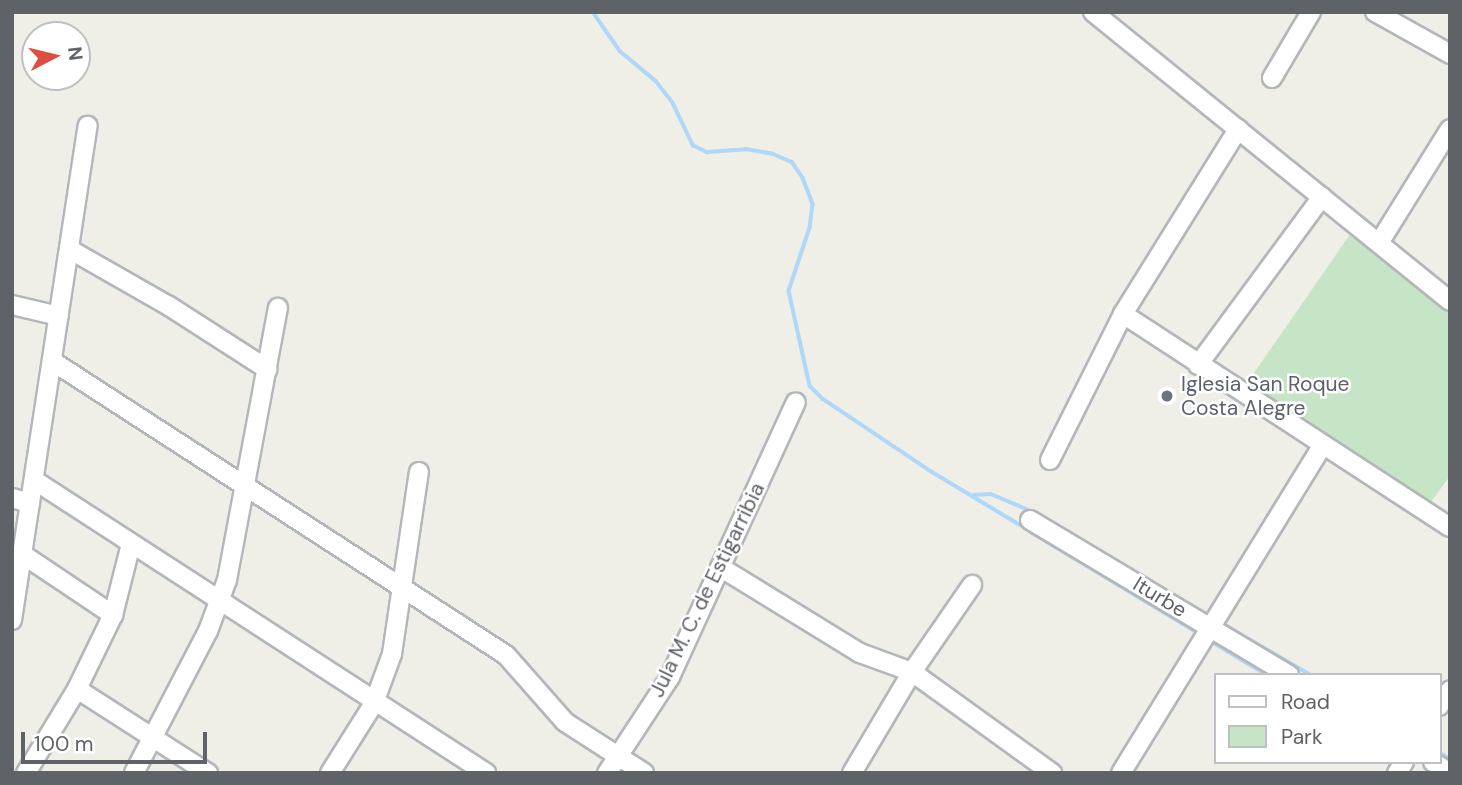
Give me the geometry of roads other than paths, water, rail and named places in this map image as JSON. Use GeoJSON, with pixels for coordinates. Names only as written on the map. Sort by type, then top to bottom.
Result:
{"type":"FeatureCollection","features":[{"type":"Feature","properties":{"kind":"street"},"geometry":{"type":"LineString","coordinates":[[1093,12],[1450,301]]}},
{"type":"Feature","properties":{"kind":"street"},"geometry":{"type":"LineString","coordinates":[[1272,78],[1311,12]]}},
{"type":"Feature","properties":{"kind":"street"},"geometry":{"type":"LineString","coordinates":[[1375,12],[1450,54]]}},
{"type":"Feature","properties":{"kind":"street"},"geometry":{"type":"LineString","coordinates":[[12,620],[88,126]]}},
{"type":"Feature","properties":{"kind":"street"},"geometry":{"type":"LineString","coordinates":[[1051,460],[1123,314],[1238,129]]}},
{"type":"Feature","properties":{"kind":"street"},"geometry":{"type":"LineString","coordinates":[[1379,243],[1450,129]]}},
{"type":"Feature","properties":{"kind":"street"},"geometry":{"type":"LineString","coordinates":[[1198,365],[1322,197]]}},
{"type":"Feature","properties":{"kind":"street"},"geometry":{"type":"LineString","coordinates":[[69,249],[169,306],[267,369]]}},
{"type":"Feature","properties":{"kind":"street"},"geometry":{"type":"LineString","coordinates":[[12,304],[59,316]]}},
{"type":"Feature","properties":{"kind":"street"},"geometry":{"type":"LineString","coordinates":[[134,773],[208,631],[226,580],[278,308]]}},
{"type":"Feature","properties":{"kind":"street"},"geometry":{"type":"LineString","coordinates":[[1123,314],[1450,527]]}},
{"type":"Feature","properties":{"kind":"street"},"geometry":{"type":"LineString","coordinates":[[52,361],[506,656],[565,722],[644,773]]}},
{"type":"Feature","properties":{"kind":"street","name":"Jula M. C. de Estigarribia"},"geometry":{"type":"LineString","coordinates":[[607,773],[670,677],[796,402]]}},
{"type":"Feature","properties":{"kind":"street"},"geometry":{"type":"LineString","coordinates":[[1121,773],[1323,446]]}},
{"type":"Feature","properties":{"kind":"street"},"geometry":{"type":"LineString","coordinates":[[330,773],[374,703],[393,654],[419,472]]}},
{"type":"Feature","properties":{"kind":"street"},"geometry":{"type":"LineString","coordinates":[[34,480],[374,703],[486,773]]}},
{"type":"Feature","properties":{"kind":"street"},"geometry":{"type":"LineString","coordinates":[[12,498],[30,503]]}},
{"type":"Feature","properties":{"kind":"street","name":"Iturbe"},"geometry":{"type":"LineString","coordinates":[[1030,520],[1286,673]]}},
{"type":"Feature","properties":{"kind":"street"},"geometry":{"type":"LineString","coordinates":[[26,773],[77,689],[113,615],[131,544]]}},
{"type":"Feature","properties":{"kind":"street"},"geometry":{"type":"LineString","coordinates":[[22,554],[113,615]]}},
{"type":"Feature","properties":{"kind":"street"},"geometry":{"type":"LineString","coordinates":[[720,567],[860,653],[912,673],[1052,773]]}},
{"type":"Feature","properties":{"kind":"street"},"geometry":{"type":"LineString","coordinates":[[852,773],[912,673],[972,585]]}},
{"type":"Feature","properties":{"kind":"street"},"geometry":{"type":"LineString","coordinates":[[77,689],[208,773]]}},
{"type":"Feature","properties":{"kind":"waterway"},"geometry":{"type":"LineString","coordinates":[[593,12],[620,51],[656,81],[673,103],[693,145],[707,152],[746,149],[773,154],[792,162],[803,178],[813,204],[810,228],[789,291],[810,386],[823,399],[929,470],[1020,525]]}},
{"type":"Feature","properties":{"kind":"waterway"},"geometry":{"type":"LineString","coordinates":[[974,495],[991,494],[1031,511]]}},
{"type":"Feature","properties":{"kind":"waterway"},"geometry":{"type":"LineString","coordinates":[[1031,532],[1197,632]]}},
{"type":"Feature","properties":{"kind":"waterway"},"geometry":{"type":"LineString","coordinates":[[1068,532],[1208,615]]}},
{"type":"Feature","properties":{"kind":"waterway"},"geometry":{"type":"LineString","coordinates":[[1225,625],[1308,673]]}},
{"type":"Feature","properties":{"kind":"waterway"},"geometry":{"type":"LineString","coordinates":[[1214,643],[1264,673]]}},
{"type":"Feature","properties":{"kind":"waterway"},"geometry":{"type":"LineString","coordinates":[[1441,753],[1450,759]]}},
{"type":"Feature","properties":{"kind":"place","name":"Iglesia San Roque Costa Alegre"},"geometry":{"type":"Point","coordinates":[1167,396]}}]}
